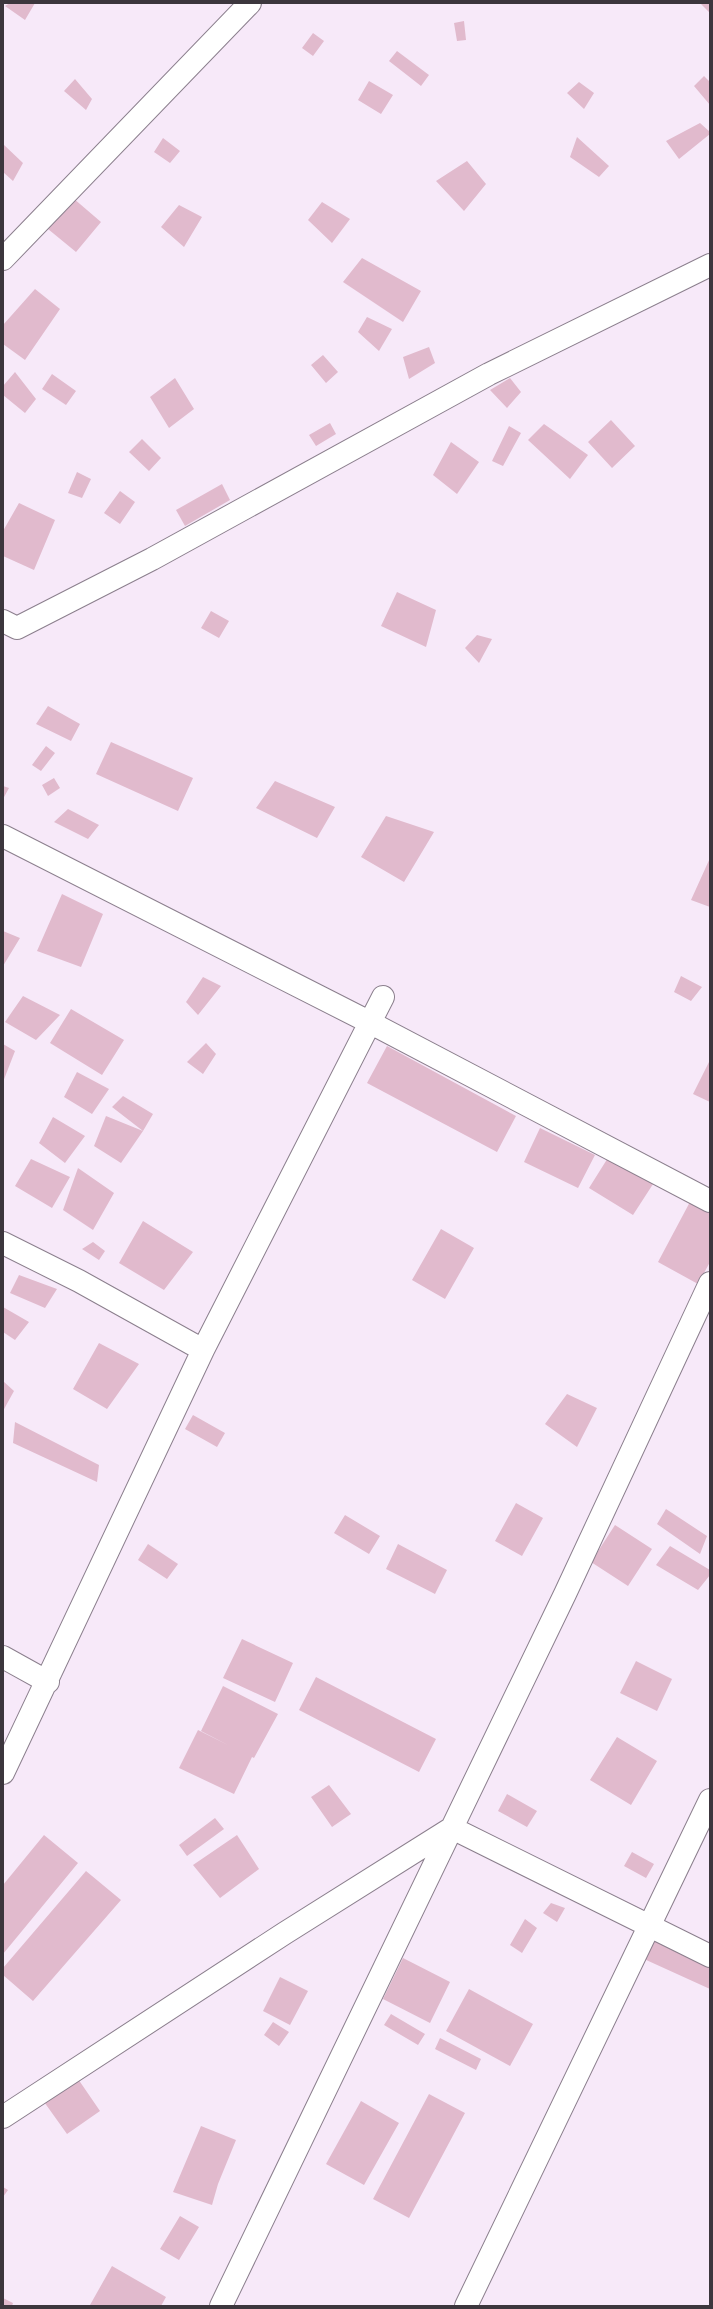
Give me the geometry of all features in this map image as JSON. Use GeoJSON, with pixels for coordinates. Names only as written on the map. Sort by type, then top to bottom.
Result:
{"type":"FeatureCollection","features":[{"type":"Feature","properties":{"kind":"street"},"geometry":{"type":"LineString","coordinates":[[3,259],[250,3]]}},
{"type":"Feature","properties":{"kind":"street"},"geometry":{"type":"LineString","coordinates":[[3,621],[17,628],[159,555],[489,374],[710,265]]}},
{"type":"Feature","properties":{"kind":"street"},"geometry":{"type":"LineString","coordinates":[[3,836],[370,1022],[710,1201]]}},
{"type":"Feature","properties":{"kind":"street"},"geometry":{"type":"LineString","coordinates":[[3,1773],[48,1682],[203,1350],[383,997]]}},
{"type":"Feature","properties":{"kind":"street"},"geometry":{"type":"LineString","coordinates":[[3,1243],[79,1281],[203,1350]]}},
{"type":"Feature","properties":{"kind":"street"},"geometry":{"type":"LineString","coordinates":[[221,2306],[565,1594],[710,1284]]}},
{"type":"Feature","properties":{"kind":"street"},"geometry":{"type":"LineString","coordinates":[[3,1657],[48,1682]]}},
{"type":"Feature","properties":{"kind":"street"},"geometry":{"type":"LineString","coordinates":[[466,2306],[710,1800]]}},
{"type":"Feature","properties":{"kind":"street"},"geometry":{"type":"LineString","coordinates":[[452,1828],[710,1956]]}},
{"type":"Feature","properties":{"kind":"street"},"geometry":{"type":"LineString","coordinates":[[3,2117],[284,1933],[452,1828]]}},
{"type":"Feature","properties":{"kind":"building"},"geometry":{"type":"Polygon","coordinates":[[[10,3],[35,3],[25,20],[5,6],[10,3]]]}},
{"type":"Feature","properties":{"kind":"building"},"geometry":{"type":"Polygon","coordinates":[[[700,3],[710,3],[710,13],[700,3]]]}},
{"type":"Feature","properties":{"kind":"building"},"geometry":{"type":"Polygon","coordinates":[[[464,21],[466,40],[457,41],[454,23],[464,21]]]}},
{"type":"Feature","properties":{"kind":"building"},"geometry":{"type":"Polygon","coordinates":[[[313,33],[324,41],[313,56],[302,48],[313,33]]]}},
{"type":"Feature","properties":{"kind":"building"},"geometry":{"type":"Polygon","coordinates":[[[397,51],[429,75],[421,86],[389,61],[397,51]]]}},
{"type":"Feature","properties":{"kind":"building"},"geometry":{"type":"Polygon","coordinates":[[[704,76],[710,82],[710,105],[694,86],[704,76]]]}},
{"type":"Feature","properties":{"kind":"building"},"geometry":{"type":"Polygon","coordinates":[[[75,79],[92,99],[86,110],[64,91],[75,79]]]}},
{"type":"Feature","properties":{"kind":"building"},"geometry":{"type":"Polygon","coordinates":[[[369,81],[393,95],[381,114],[358,100],[369,81]]]}},
{"type":"Feature","properties":{"kind":"building"},"geometry":{"type":"Polygon","coordinates":[[[579,82],[594,93],[584,109],[567,93],[579,82]]]}},
{"type":"Feature","properties":{"kind":"building"},"geometry":{"type":"Polygon","coordinates":[[[700,123],[710,132],[710,134],[679,159],[666,141],[700,123]]]}},
{"type":"Feature","properties":{"kind":"building"},"geometry":{"type":"Polygon","coordinates":[[[577,137],[609,166],[599,177],[570,157],[577,137]]]}},
{"type":"Feature","properties":{"kind":"building"},"geometry":{"type":"Polygon","coordinates":[[[163,138],[180,151],[170,163],[154,152],[163,138]]]}},
{"type":"Feature","properties":{"kind":"building"},"geometry":{"type":"Polygon","coordinates":[[[3,144],[23,163],[13,181],[3,172],[3,144]]]}},
{"type":"Feature","properties":{"kind":"building"},"geometry":{"type":"Polygon","coordinates":[[[467,161],[486,184],[464,211],[436,181],[467,161]]]}},
{"type":"Feature","properties":{"kind":"building"},"geometry":{"type":"Polygon","coordinates":[[[73,198],[101,222],[76,252],[48,229],[73,198]]]}},
{"type":"Feature","properties":{"kind":"building"},"geometry":{"type":"Polygon","coordinates":[[[322,202],[350,219],[332,243],[308,220],[322,202]]]}},
{"type":"Feature","properties":{"kind":"building"},"geometry":{"type":"Polygon","coordinates":[[[179,205],[202,217],[184,247],[161,227],[179,205]]]}},
{"type":"Feature","properties":{"kind":"building"},"geometry":{"type":"Polygon","coordinates":[[[362,258],[421,291],[403,322],[343,282],[362,258]]]}},
{"type":"Feature","properties":{"kind":"building"},"geometry":{"type":"Polygon","coordinates":[[[35,289],[60,309],[25,360],[3,344],[3,325],[35,289]]]}},
{"type":"Feature","properties":{"kind":"building"},"geometry":{"type":"Polygon","coordinates":[[[367,317],[392,329],[379,351],[358,332],[367,317]]]}},
{"type":"Feature","properties":{"kind":"building"},"geometry":{"type":"Polygon","coordinates":[[[429,347],[435,363],[409,379],[403,357],[429,347]]]}},
{"type":"Feature","properties":{"kind":"building"},"geometry":{"type":"Polygon","coordinates":[[[323,355],[338,372],[326,383],[311,365],[323,355]]]}},
{"type":"Feature","properties":{"kind":"building"},"geometry":{"type":"Polygon","coordinates":[[[15,372],[36,399],[25,413],[3,395],[3,386],[15,372]]]}},
{"type":"Feature","properties":{"kind":"building"},"geometry":{"type":"Polygon","coordinates":[[[52,374],[76,391],[66,405],[42,389],[52,374]]]}},
{"type":"Feature","properties":{"kind":"building"},"geometry":{"type":"Polygon","coordinates":[[[175,378],[194,409],[169,428],[150,397],[175,378]]]}},
{"type":"Feature","properties":{"kind":"building"},"geometry":{"type":"Polygon","coordinates":[[[510,378],[521,392],[507,408],[490,390],[510,378]]]}},
{"type":"Feature","properties":{"kind":"building"},"geometry":{"type":"Polygon","coordinates":[[[611,420],[635,446],[612,468],[588,442],[611,420]]]}},
{"type":"Feature","properties":{"kind":"building"},"geometry":{"type":"Polygon","coordinates":[[[330,423],[336,434],[316,446],[309,435],[330,423]]]}},
{"type":"Feature","properties":{"kind":"building"},"geometry":{"type":"Polygon","coordinates":[[[544,424],[588,455],[570,479],[528,440],[544,424]]]}},
{"type":"Feature","properties":{"kind":"building"},"geometry":{"type":"Polygon","coordinates":[[[509,426],[521,433],[503,466],[492,461],[509,426]]]}},
{"type":"Feature","properties":{"kind":"building"},"geometry":{"type":"Polygon","coordinates":[[[142,439],[161,458],[149,471],[129,452],[142,439]]]}},
{"type":"Feature","properties":{"kind":"building"},"geometry":{"type":"Polygon","coordinates":[[[451,442],[479,462],[457,494],[433,475],[451,442]]]}},
{"type":"Feature","properties":{"kind":"building"},"geometry":{"type":"Polygon","coordinates":[[[77,472],[91,479],[82,498],[68,493],[77,472]]]}},
{"type":"Feature","properties":{"kind":"building"},"geometry":{"type":"Polygon","coordinates":[[[222,484],[230,500],[185,526],[176,510],[222,484]]]}},
{"type":"Feature","properties":{"kind":"building"},"geometry":{"type":"Polygon","coordinates":[[[120,491],[135,502],[120,524],[104,513],[120,491]]]}},
{"type":"Feature","properties":{"kind":"building"},"geometry":{"type":"Polygon","coordinates":[[[19,503],[55,520],[34,570],[3,556],[3,531],[19,503]]]}},
{"type":"Feature","properties":{"kind":"building"},"geometry":{"type":"Polygon","coordinates":[[[397,592],[436,610],[426,647],[381,626],[397,592]]]}},
{"type":"Feature","properties":{"kind":"building"},"geometry":{"type":"Polygon","coordinates":[[[211,611],[229,621],[219,638],[201,628],[211,611]]]}},
{"type":"Feature","properties":{"kind":"building"},"geometry":{"type":"Polygon","coordinates":[[[477,635],[492,639],[479,663],[465,648],[477,635]]]}},
{"type":"Feature","properties":{"kind":"building"},"geometry":{"type":"Polygon","coordinates":[[[48,706],[80,724],[71,741],[36,724],[48,706]]]}},
{"type":"Feature","properties":{"kind":"building"},"geometry":{"type":"Polygon","coordinates":[[[111,742],[193,778],[178,811],[96,774],[111,742]]]}},
{"type":"Feature","properties":{"kind":"building"},"geometry":{"type":"Polygon","coordinates":[[[46,746],[55,753],[41,771],[32,765],[46,746]]]}},
{"type":"Feature","properties":{"kind":"building"},"geometry":{"type":"Polygon","coordinates":[[[54,778],[60,788],[48,796],[42,785],[54,778]]]}},
{"type":"Feature","properties":{"kind":"building"},"geometry":{"type":"Polygon","coordinates":[[[275,781],[335,807],[317,838],[256,808],[275,781]]]}},
{"type":"Feature","properties":{"kind":"building"},"geometry":{"type":"Polygon","coordinates":[[[3,786],[9,788],[3,799],[3,786]]]}},
{"type":"Feature","properties":{"kind":"building"},"geometry":{"type":"Polygon","coordinates":[[[68,809],[99,825],[88,839],[54,822],[68,809]]]}},
{"type":"Feature","properties":{"kind":"building"},"geometry":{"type":"Polygon","coordinates":[[[386,816],[434,832],[404,882],[361,857],[386,816]]]}},
{"type":"Feature","properties":{"kind":"building"},"geometry":{"type":"Polygon","coordinates":[[[710,858],[710,907],[691,900],[710,858]]]}},
{"type":"Feature","properties":{"kind":"building"},"geometry":{"type":"Polygon","coordinates":[[[62,894],[103,914],[81,967],[37,951],[62,894]]]}},
{"type":"Feature","properties":{"kind":"building"},"geometry":{"type":"Polygon","coordinates":[[[3,931],[20,938],[3,966],[3,931]]]}},
{"type":"Feature","properties":{"kind":"building"},"geometry":{"type":"Polygon","coordinates":[[[681,976],[702,987],[691,1001],[674,992],[681,976]]]}},
{"type":"Feature","properties":{"kind":"building"},"geometry":{"type":"Polygon","coordinates":[[[203,977],[221,986],[198,1015],[186,1002],[203,977]]]}},
{"type":"Feature","properties":{"kind":"building"},"geometry":{"type":"Polygon","coordinates":[[[23,996],[60,1015],[36,1040],[5,1022],[23,996]]]}},
{"type":"Feature","properties":{"kind":"building"},"geometry":{"type":"Polygon","coordinates":[[[71,1009],[124,1040],[102,1075],[50,1043],[71,1009]]]}},
{"type":"Feature","properties":{"kind":"building"},"geometry":{"type":"Polygon","coordinates":[[[206,1043],[216,1054],[203,1074],[187,1062],[206,1043]]]}},
{"type":"Feature","properties":{"kind":"building"},"geometry":{"type":"Polygon","coordinates":[[[3,1044],[15,1051],[3,1082],[3,1044]]]}},
{"type":"Feature","properties":{"kind":"building"},"geometry":{"type":"Polygon","coordinates":[[[387,1046],[516,1116],[497,1152],[367,1083],[387,1046]]]}},
{"type":"Feature","properties":{"kind":"building"},"geometry":{"type":"Polygon","coordinates":[[[710,1060],[710,1102],[693,1094],[710,1060]]]}},
{"type":"Feature","properties":{"kind":"building"},"geometry":{"type":"Polygon","coordinates":[[[77,1072],[109,1089],[92,1114],[64,1097],[77,1072]]]}},
{"type":"Feature","properties":{"kind":"building"},"geometry":{"type":"Polygon","coordinates":[[[123,1096],[153,1114],[143,1131],[112,1107],[123,1096]]]}},
{"type":"Feature","properties":{"kind":"building"},"geometry":{"type":"Polygon","coordinates":[[[106,1116],[143,1131],[121,1163],[94,1146],[106,1116]]]}},
{"type":"Feature","properties":{"kind":"building"},"geometry":{"type":"Polygon","coordinates":[[[53,1117],[85,1136],[65,1163],[39,1143],[53,1117]]]}},
{"type":"Feature","properties":{"kind":"building"},"geometry":{"type":"Polygon","coordinates":[[[540,1128],[595,1155],[578,1188],[524,1162],[540,1128]]]}},
{"type":"Feature","properties":{"kind":"building"},"geometry":{"type":"Polygon","coordinates":[[[611,1153],[655,1181],[633,1215],[589,1188],[611,1153]]]}},
{"type":"Feature","properties":{"kind":"building"},"geometry":{"type":"Polygon","coordinates":[[[31,1159],[70,1177],[52,1208],[15,1186],[31,1159]]]}},
{"type":"Feature","properties":{"kind":"building"},"geometry":{"type":"Polygon","coordinates":[[[78,1168],[114,1193],[93,1230],[63,1210],[78,1168]]]}},
{"type":"Feature","properties":{"kind":"building"},"geometry":{"type":"Polygon","coordinates":[[[691,1200],[710,1211],[710,1262],[698,1284],[658,1262],[691,1200]]]}},
{"type":"Feature","properties":{"kind":"building"},"geometry":{"type":"Polygon","coordinates":[[[143,1221],[193,1252],[164,1290],[119,1263],[143,1221]]]}},
{"type":"Feature","properties":{"kind":"building"},"geometry":{"type":"Polygon","coordinates":[[[441,1229],[474,1248],[445,1299],[412,1280],[441,1229]]]}},
{"type":"Feature","properties":{"kind":"building"},"geometry":{"type":"Polygon","coordinates":[[[93,1242],[105,1251],[99,1260],[82,1249],[93,1242]]]}},
{"type":"Feature","properties":{"kind":"building"},"geometry":{"type":"Polygon","coordinates":[[[19,1275],[57,1289],[45,1308],[10,1293],[19,1275]]]}},
{"type":"Feature","properties":{"kind":"building"},"geometry":{"type":"Polygon","coordinates":[[[3,1307],[29,1322],[15,1340],[3,1332],[3,1307]]]}},
{"type":"Feature","properties":{"kind":"building"},"geometry":{"type":"Polygon","coordinates":[[[99,1343],[139,1364],[107,1409],[73,1389],[99,1343]]]}},
{"type":"Feature","properties":{"kind":"building"},"geometry":{"type":"Polygon","coordinates":[[[3,1381],[14,1391],[3,1411],[3,1381]]]}},
{"type":"Feature","properties":{"kind":"building"},"geometry":{"type":"Polygon","coordinates":[[[567,1394],[597,1408],[577,1447],[545,1424],[567,1394]]]}},
{"type":"Feature","properties":{"kind":"building"},"geometry":{"type":"Polygon","coordinates":[[[193,1415],[225,1433],[217,1447],[185,1429],[193,1415]]]}},
{"type":"Feature","properties":{"kind":"building"},"geometry":{"type":"Polygon","coordinates":[[[15,1422],[99,1465],[97,1482],[13,1443],[15,1422]]]}},
{"type":"Feature","properties":{"kind":"building"},"geometry":{"type":"Polygon","coordinates":[[[516,1503],[543,1518],[522,1556],[495,1541],[516,1503]]]}},
{"type":"Feature","properties":{"kind":"building"},"geometry":{"type":"Polygon","coordinates":[[[666,1509],[707,1536],[700,1554],[657,1524],[666,1509]]]}},
{"type":"Feature","properties":{"kind":"building"},"geometry":{"type":"Polygon","coordinates":[[[345,1515],[380,1536],[369,1554],[334,1533],[345,1515]]]}},
{"type":"Feature","properties":{"kind":"building"},"geometry":{"type":"Polygon","coordinates":[[[615,1525],[652,1549],[628,1586],[591,1562],[615,1525]]]}},
{"type":"Feature","properties":{"kind":"building"},"geometry":{"type":"Polygon","coordinates":[[[148,1544],[178,1564],[167,1579],[138,1560],[148,1544]]]}},
{"type":"Feature","properties":{"kind":"building"},"geometry":{"type":"Polygon","coordinates":[[[398,1544],[447,1570],[435,1594],[386,1569],[398,1544]]]}},
{"type":"Feature","properties":{"kind":"building"},"geometry":{"type":"Polygon","coordinates":[[[670,1546],[710,1570],[710,1575],[698,1590],[656,1565],[670,1546]]]}},
{"type":"Feature","properties":{"kind":"building"},"geometry":{"type":"Polygon","coordinates":[[[242,1639],[293,1663],[275,1702],[223,1678],[242,1639]]]}},
{"type":"Feature","properties":{"kind":"building"},"geometry":{"type":"Polygon","coordinates":[[[636,1661],[672,1679],[657,1711],[620,1693],[636,1661]]]}},
{"type":"Feature","properties":{"kind":"building"},"geometry":{"type":"Polygon","coordinates":[[[316,1677],[436,1739],[419,1772],[299,1710],[316,1677]]]}},
{"type":"Feature","properties":{"kind":"building"},"geometry":{"type":"Polygon","coordinates":[[[223,1686],[278,1714],[254,1758],[252,1757],[234,1794],[179,1768],[198,1730],[228,1745],[201,1731],[223,1686]]]}},
{"type":"Feature","properties":{"kind":"building"},"geometry":{"type":"Polygon","coordinates":[[[617,1737],[657,1761],[631,1805],[590,1780],[617,1737]]]}},
{"type":"Feature","properties":{"kind":"building"},"geometry":{"type":"Polygon","coordinates":[[[329,1785],[351,1814],[332,1827],[311,1797],[329,1785]]]}},
{"type":"Feature","properties":{"kind":"building"},"geometry":{"type":"Polygon","coordinates":[[[507,1794],[537,1811],[527,1827],[498,1811],[507,1794]]]}},
{"type":"Feature","properties":{"kind":"building"},"geometry":{"type":"Polygon","coordinates":[[[215,1818],[224,1829],[187,1856],[179,1845],[215,1818]]]}},
{"type":"Feature","properties":{"kind":"building"},"geometry":{"type":"Polygon","coordinates":[[[44,1835],[78,1863],[3,1954],[3,1885],[44,1835]]]}},
{"type":"Feature","properties":{"kind":"building"},"geometry":{"type":"Polygon","coordinates":[[[237,1835],[259,1869],[220,1898],[193,1865],[237,1835]]]}},
{"type":"Feature","properties":{"kind":"building"},"geometry":{"type":"Polygon","coordinates":[[[632,1852],[654,1864],[646,1878],[624,1866],[632,1852]]]}},
{"type":"Feature","properties":{"kind":"building"},"geometry":{"type":"Polygon","coordinates":[[[86,1871],[121,1900],[33,2001],[3,1975],[3,1968],[86,1871]]]}},
{"type":"Feature","properties":{"kind":"building"},"geometry":{"type":"Polygon","coordinates":[[[551,1903],[565,1908],[557,1922],[543,1913],[551,1903]]]}},
{"type":"Feature","properties":{"kind":"building"},"geometry":{"type":"Polygon","coordinates":[[[525,1919],[537,1928],[522,1953],[510,1945],[525,1919]]]}},
{"type":"Feature","properties":{"kind":"building"},"geometry":{"type":"Polygon","coordinates":[[[653,1939],[710,1966],[710,1989],[644,1959],[653,1939]]]}},
{"type":"Feature","properties":{"kind":"building"},"geometry":{"type":"Polygon","coordinates":[[[403,1958],[450,1982],[430,2023],[383,1999],[403,1958]]]}},
{"type":"Feature","properties":{"kind":"building"},"geometry":{"type":"Polygon","coordinates":[[[280,1977],[308,1991],[290,2025],[263,2011],[280,1977]]]}},
{"type":"Feature","properties":{"kind":"building"},"geometry":{"type":"Polygon","coordinates":[[[469,1989],[533,2024],[510,2066],[446,2031],[469,1989]]]}},
{"type":"Feature","properties":{"kind":"building"},"geometry":{"type":"Polygon","coordinates":[[[391,2014],[425,2034],[418,2045],[384,2025],[391,2014]]]}},
{"type":"Feature","properties":{"kind":"building"},"geometry":{"type":"Polygon","coordinates":[[[273,2022],[289,2032],[279,2046],[264,2035],[273,2022]]]}},
{"type":"Feature","properties":{"kind":"building"},"geometry":{"type":"Polygon","coordinates":[[[440,2038],[481,2059],[476,2070],[435,2049],[440,2038]]]}},
{"type":"Feature","properties":{"kind":"building"},"geometry":{"type":"Polygon","coordinates":[[[76,2076],[100,2111],[67,2134],[42,2099],[76,2076]]]}},
{"type":"Feature","properties":{"kind":"building"},"geometry":{"type":"Polygon","coordinates":[[[429,2094],[465,2113],[409,2218],[373,2199],[429,2094]]]}},
{"type":"Feature","properties":{"kind":"building"},"geometry":{"type":"Polygon","coordinates":[[[361,2101],[399,2123],[364,2185],[326,2164],[361,2101]]]}},
{"type":"Feature","properties":{"kind":"building"},"geometry":{"type":"Polygon","coordinates":[[[201,2126],[236,2140],[218,2184],[212,2205],[173,2192],[201,2126]]]}},
{"type":"Feature","properties":{"kind":"building"},"geometry":{"type":"Polygon","coordinates":[[[3,2187],[8,2190],[3,2197],[3,2187]]]}},
{"type":"Feature","properties":{"kind":"building"},"geometry":{"type":"Polygon","coordinates":[[[180,2216],[199,2227],[179,2260],[160,2249],[180,2216]]]}},
{"type":"Feature","properties":{"kind":"building"},"geometry":{"type":"Polygon","coordinates":[[[112,2266],[166,2297],[161,2306],[90,2305],[112,2266]]]}},
{"type":"Feature","properties":{"kind":"building"},"geometry":{"type":"Polygon","coordinates":[[[3,2298],[13,2303],[12,2306],[3,2306],[3,2298]]]}}]}
